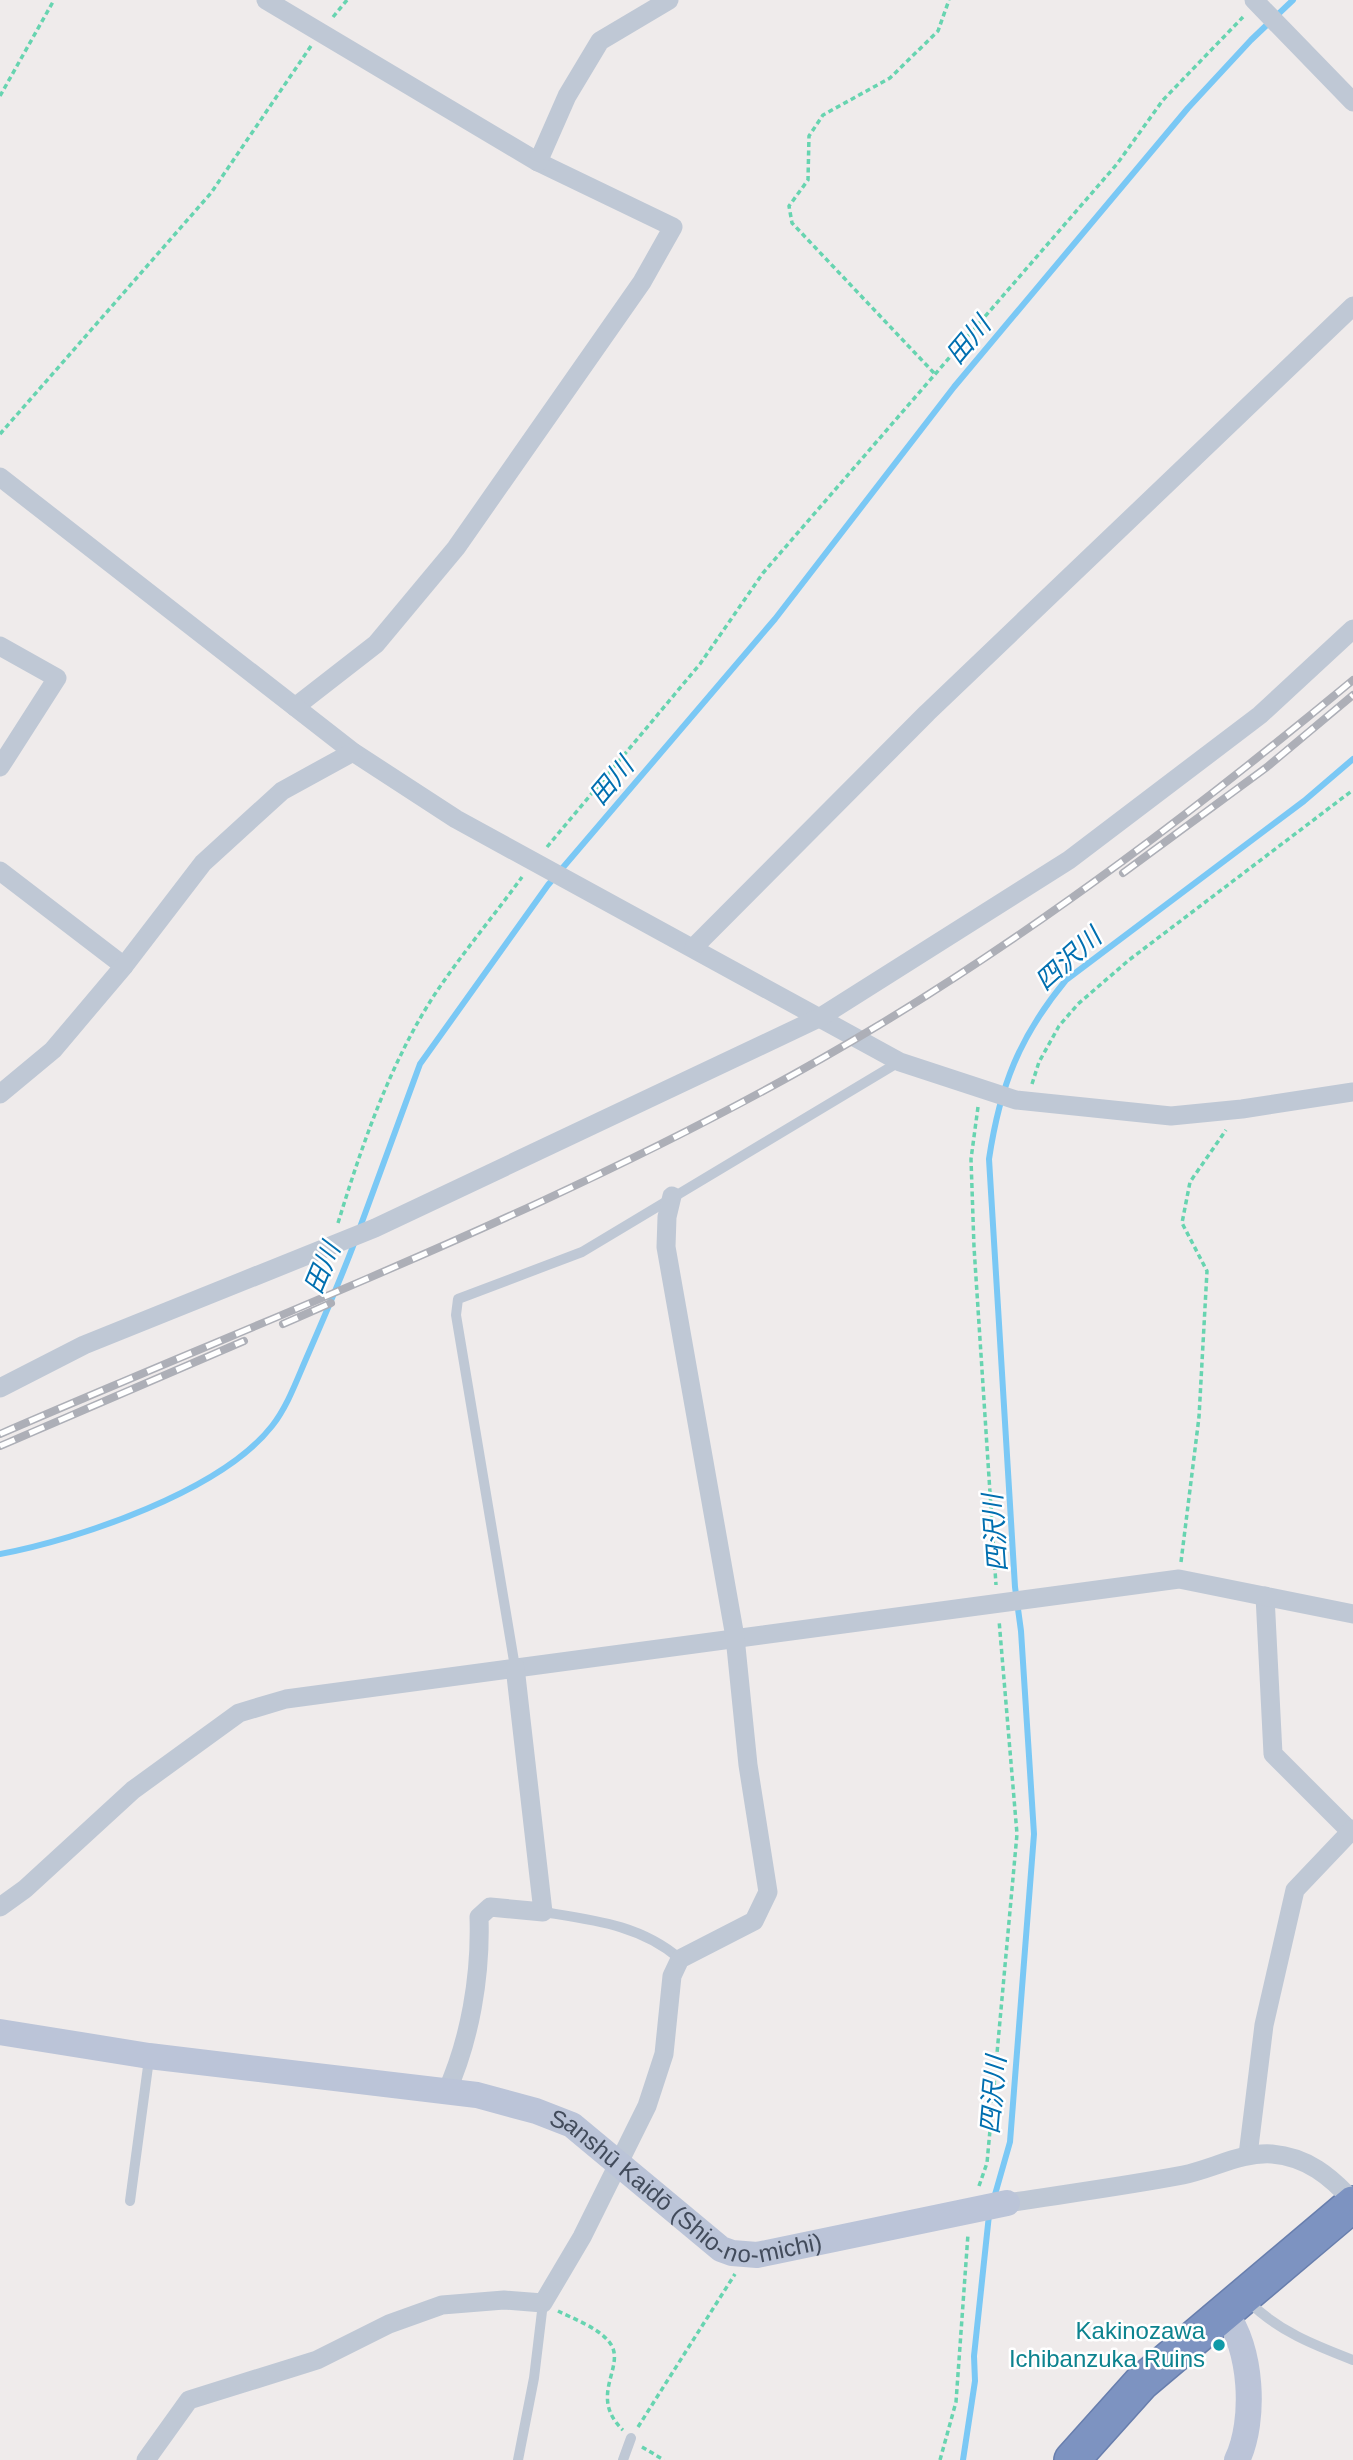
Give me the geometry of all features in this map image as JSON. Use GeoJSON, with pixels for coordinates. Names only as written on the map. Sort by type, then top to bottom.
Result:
{"type":"FeatureCollection","features":[{"type":"Feature","properties":{"kind":"highway"},"geometry":{"type":"LineString","coordinates":[[1072,2460],[1141,2383],[1353,2203]]}},
{"type":"Feature","properties":{"kind":"street"},"geometry":{"type":"LineString","coordinates":[[266,0],[538,162],[673,227],[642,282],[456,548],[376,644],[295,707]]}},
{"type":"Feature","properties":{"kind":"street"},"geometry":{"type":"LineString","coordinates":[[538,162],[567,96],[600,41],[669,0]]}},
{"type":"Feature","properties":{"kind":"street"},"geometry":{"type":"LineString","coordinates":[[1258,4],[1353,102]]}},
{"type":"Feature","properties":{"kind":"street"},"geometry":{"type":"LineString","coordinates":[[694,947],[927,713],[1353,306]]}},
{"type":"Feature","properties":{"kind":"street"},"geometry":{"type":"LineString","coordinates":[[0,477],[353,752],[456,819],[576,882],[900,1062],[983,1091],[1021,1101],[1171,1116],[1242,1110],[1353,1091]]}},
{"type":"Feature","properties":{"kind":"street"},"geometry":{"type":"LineString","coordinates":[[0,1388],[84,1345],[375,1228],[819,1018],[1079,853],[1260,715],[1353,629]]}},
{"type":"Feature","properties":{"kind":"street"},"geometry":{"type":"LineString","coordinates":[[0,646],[57,678],[0,767]]}},
{"type":"Feature","properties":{"kind":"street"},"geometry":{"type":"LineString","coordinates":[[0,1094],[53,1051],[124,966],[203,863],[282,791],[353,752]]}},
{"type":"Feature","properties":{"kind":"street"},"geometry":{"type":"LineString","coordinates":[[0,871],[124,966]]}},
{"type":"Feature","properties":{"kind":"street"},"geometry":{"type":"LineString","coordinates":[[146,2460],[189,2400],[317,2360],[389,2324],[442,2305],[504,2300],[543,2302],[582,2237],[647,2106],[664,2054],[672,1976],[680,1959],[754,1921],[768,1892],[748,1765],[735,1637],[666,1247],[667,1217],[672,1196]]}},
{"type":"Feature","properties":{"kind":"street"},"geometry":{"type":"LineString","coordinates":[[0,1907],[25,1889],[133,1790],[239,1713],[286,1699],[1179,1579],[1353,1614]]}},
{"type":"Feature","properties":{"kind":"street"},"geometry":{"type":"LineString","coordinates":[[1248,2155],[1264,2025],[1278,1953],[1295,1890],[1352,1830],[1273,1754],[1265,1596]]}},
{"type":"Feature","properties":{"kind":"street"},"geometry":{"type":"LineString","coordinates":[[446,2094],[463,2057],[480,1949],[480,1917],[490,1907],[543,1912],[515,1667]]}},
{"type":"Feature","properties":{"kind":"street","name":"Sanshū Kaidō (Shio-no-michi)"},"geometry":{"type":"LineString","coordinates":[[0,2032],[149,2056],[446,2094],[477,2095],[537,2110],[572,2125],[721,2249],[744,2255],[974,2209],[1185,2174],[1248,2155],[1272,2154],[1313,2165],[1328,2175],[1353,2203]]}},
{"type":"Feature","properties":{"kind":"street"},"geometry":{"type":"LineString","coordinates":[[1234,2304],[1236,2327],[1246,2365],[1248,2426],[1245,2444],[1237,2460]]}},
{"type":"Feature","properties":{"kind":"lane"},"geometry":{"type":"LineString","coordinates":[[515,1667],[456,1315],[458,1299],[582,1252],[900,1062]]}},
{"type":"Feature","properties":{"kind":"lane"},"geometry":{"type":"LineString","coordinates":[[543,1912],[620,1925],[663,1945],[680,1959]]}},
{"type":"Feature","properties":{"kind":"lane"},"geometry":{"type":"LineString","coordinates":[[130,2201],[149,2056]]}},
{"type":"Feature","properties":{"kind":"lane"},"geometry":{"type":"LineString","coordinates":[[518,2460],[534,2378],[543,2302]]}},
{"type":"Feature","properties":{"kind":"lane"},"geometry":{"type":"LineString","coordinates":[[1234,2304],[1292,2334],[1353,2360]]}},
{"type":"Feature","properties":{"kind":"lane"},"geometry":{"type":"LineString","coordinates":[[623,2460],[631,2438]]}},
{"type":"Feature","properties":{"kind":"path"},"geometry":{"type":"LineString","coordinates":[[0,96],[54,0]]}},
{"type":"Feature","properties":{"kind":"path"},"geometry":{"type":"LineString","coordinates":[[935,374],[792,223],[789,206],[808,180],[809,136],[822,116],[890,78],[938,31],[949,0]]}},
{"type":"Feature","properties":{"kind":"path"},"geometry":{"type":"LineString","coordinates":[[338,1244],[363,1143],[394,1070],[433,998],[701,664],[763,573],[1117,164],[1163,100],[1258,4]]}},
{"type":"Feature","properties":{"kind":"path"},"geometry":{"type":"LineString","coordinates":[[0,434],[211,193],[319,34]]}},
{"type":"Feature","properties":{"kind":"path"},"geometry":{"type":"LineString","coordinates":[[1021,1101],[1059,1026],[1078,1004],[1129,960],[1353,790]]}},
{"type":"Feature","properties":{"kind":"path"},"geometry":{"type":"LineString","coordinates":[[940,2460],[956,2402],[974,2209],[987,2163],[1009,1948],[1007,1919],[1016,1871],[1016,1821],[971,1159],[983,1091]]}},
{"type":"Feature","properties":{"kind":"path"},"geometry":{"type":"LineString","coordinates":[[1179,1579],[1199,1417],[1207,1271],[1182,1223],[1190,1182],[1202,1161],[1242,1110]]}},
{"type":"Feature","properties":{"kind":"path"},"geometry":{"type":"LineString","coordinates":[[631,2438],[744,2255]]}},
{"type":"Feature","properties":{"kind":"path"},"geometry":{"type":"LineString","coordinates":[[543,2302],[599,2333],[610,2343],[615,2354],[606,2403],[613,2421],[631,2438],[664,2460]]}},
{"type":"Feature","properties":{"kind":"waterway","name":"田川"},"geometry":{"type":"LineString","coordinates":[[359,1230],[420,1064],[548,885],[775,619],[954,387],[1188,108],[1251,40],[1293,0]]}},
{"type":"Feature","properties":{"kind":"waterway","name":"四沢川"},"geometry":{"type":"LineString","coordinates":[[994,2198],[1010,2142],[1034,1834],[1021,1631],[1015,1587],[989,1159],[999,1108],[1024,1042],[1066,980],[1304,801],[1353,759]]}},
{"type":"Feature","properties":{"kind":"waterway","name":"田川"},"geometry":{"type":"LineString","coordinates":[[0,1554],[69,1537],[147,1509],[185,1491],[249,1450],[272,1426],[287,1403],[355,1241]]}},
{"type":"Feature","properties":{"kind":"waterway","name":"四沢川"},"geometry":{"type":"LineString","coordinates":[[963,2460],[975,2381],[974,2356],[989,2215]]}},
{"type":"Feature","properties":{"kind":"railway"},"geometry":{"type":"LineString","coordinates":[[0,1434],[447,1244],[557,1194],[774,1085],[879,1025],[1063,904],[1181,817],[1353,680]]}},
{"type":"Feature","properties":{"kind":"railway"},"geometry":{"type":"LineString","coordinates":[[1123,873],[1267,767],[1353,695]]}},
{"type":"Feature","properties":{"kind":"railway"},"geometry":{"type":"LineString","coordinates":[[283,1324],[331,1303]]}},
{"type":"Feature","properties":{"kind":"railway"},"geometry":{"type":"LineString","coordinates":[[0,1446],[244,1341]]}},
{"type":"Feature","properties":{"kind":"place","name":"Kakinozawa Ichibanzuka Ruins"},"geometry":{"type":"Point","coordinates":[1219,2345]}}]}
